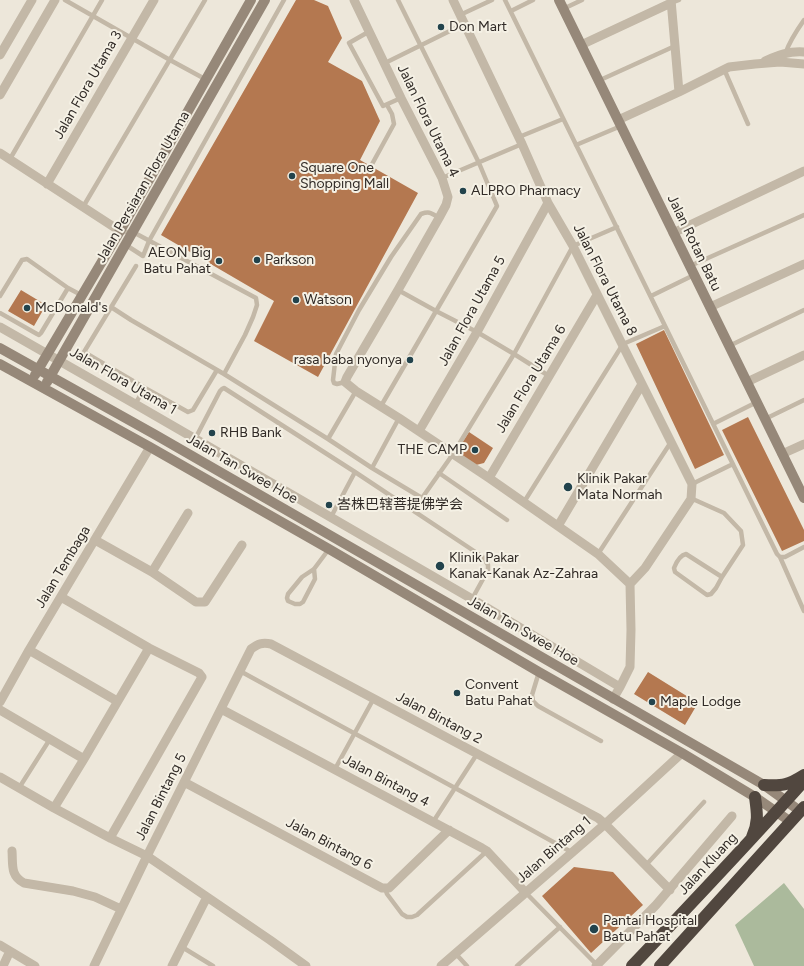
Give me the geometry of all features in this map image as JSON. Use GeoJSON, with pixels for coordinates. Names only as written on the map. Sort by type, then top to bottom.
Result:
{"type":"FeatureCollection","features":[{"type":"Feature","properties":{"kind":"highway"},"geometry":{"type":"LineString","coordinates":[[764,785],[778,786],[791,783],[804,775]]}},
{"type":"Feature","properties":{"kind":"highway","name":"Jalan Kluang"},"geometry":{"type":"LineString","coordinates":[[632,966],[750,842],[804,781]]}},
{"type":"Feature","properties":{"kind":"highway"},"geometry":{"type":"LineString","coordinates":[[750,842],[757,824],[755,797]]}},
{"type":"Feature","properties":{"kind":"highway"},"geometry":{"type":"LineString","coordinates":[[660,966],[802,809]]}},
{"type":"Feature","properties":{"kind":"main road","name":"Jalan Persiaran Flora Utama"},"geometry":{"type":"LineString","coordinates":[[32,381],[120,232],[251,0]]}},
{"type":"Feature","properties":{"kind":"main road","name":"Jalan Persiaran Flora Utama"},"geometry":{"type":"LineString","coordinates":[[44,388],[265,0]]}},
{"type":"Feature","properties":{"kind":"main road","name":"Jalan Rotan Batu"},"geometry":{"type":"LineString","coordinates":[[561,5],[782,454],[803,493]]}},
{"type":"Feature","properties":{"kind":"main road","name":"Jalan Tan Swee Hoe"},"geometry":{"type":"LineString","coordinates":[[0,348],[161,438],[764,785],[802,809]]}},
{"type":"Feature","properties":{"kind":"main road","name":"Jalan Tan Swee Hoe"},"geometry":{"type":"LineString","coordinates":[[0,364],[329,549],[539,672],[682,753],[755,797],[790,822]]}},
{"type":"Feature","properties":{"kind":"street"},"geometry":{"type":"LineString","coordinates":[[0,53],[32,0]]}},
{"type":"Feature","properties":{"kind":"street"},"geometry":{"type":"LineString","coordinates":[[0,95],[55,0]]}},
{"type":"Feature","properties":{"kind":"street","name":"Jalan Flora Utama 3"},"geometry":{"type":"LineString","coordinates":[[47,184],[154,0]]}},
{"type":"Feature","properties":{"kind":"street","name":"Jalan Flora Utama 4"},"geometry":{"type":"LineString","coordinates":[[346,380],[439,218],[446,205],[448,197],[442,178],[401,98],[354,0]]}},
{"type":"Feature","properties":{"kind":"street","name":"Jalan Flora Utama 8"},"geometry":{"type":"LineString","coordinates":[[453,0],[520,141],[548,204],[573,246],[692,484]]}},
{"type":"Feature","properties":{"kind":"street"},"geometry":{"type":"LineString","coordinates":[[581,45],[674,1],[675,46],[679,92]]}},
{"type":"Feature","properties":{"kind":"street"},"geometry":{"type":"LineString","coordinates":[[758,63],[786,52],[804,52]]}},
{"type":"Feature","properties":{"kind":"street"},"geometry":{"type":"LineString","coordinates":[[619,123],[727,68],[758,63],[780,62],[804,64]]}},
{"type":"Feature","properties":{"kind":"street"},"geometry":{"type":"LineString","coordinates":[[0,153],[120,232]]}},
{"type":"Feature","properties":{"kind":"street"},"geometry":{"type":"LineString","coordinates":[[673,232],[804,171]]}},
{"type":"Feature","properties":{"kind":"street","name":"Jalan Flora Utama 5"},"geometry":{"type":"LineString","coordinates":[[419,431],[477,332],[548,204]]}},
{"type":"Feature","properties":{"kind":"street"},"geometry":{"type":"LineString","coordinates":[[710,307],[804,264]]}},
{"type":"Feature","properties":{"kind":"street","name":"Jalan Flora Utama 6"},"geometry":{"type":"LineString","coordinates":[[489,478],[597,295]]}},
{"type":"Feature","properties":{"kind":"street","name":"Jalan Flora Utama 1"},"geometry":{"type":"LineString","coordinates":[[0,327],[331,517],[620,687]]}},
{"type":"Feature","properties":{"kind":"street"},"geometry":{"type":"LineString","coordinates":[[747,382],[804,355]]}},
{"type":"Feature","properties":{"kind":"street"},"geometry":{"type":"LineString","coordinates":[[346,380],[356,391],[489,478],[598,554],[630,584]]}},
{"type":"Feature","properties":{"kind":"street"},"geometry":{"type":"LineString","coordinates":[[558,526],[642,384]]}},
{"type":"Feature","properties":{"kind":"street"},"geometry":{"type":"LineString","coordinates":[[782,454],[804,444]]}},
{"type":"Feature","properties":{"kind":"street","name":"Jalan Tembaga"},"geometry":{"type":"LineString","coordinates":[[0,702],[29,650],[150,447]]}},
{"type":"Feature","properties":{"kind":"street"},"geometry":{"type":"LineString","coordinates":[[613,698],[630,666],[630,584],[645,568],[691,499],[692,484]]}},
{"type":"Feature","properties":{"kind":"street"},"geometry":{"type":"LineString","coordinates":[[152,572],[188,513]]}},
{"type":"Feature","properties":{"kind":"street"},"geometry":{"type":"LineString","coordinates":[[95,540],[152,572],[196,602],[205,602],[242,544]]}},
{"type":"Feature","properties":{"kind":"street"},"geometry":{"type":"LineString","coordinates":[[61,597],[149,648],[199,673],[202,677],[110,838]]}},
{"type":"Feature","properties":{"kind":"street","name":"Jalan Bintang 2"},"geometry":{"type":"LineString","coordinates":[[257,645],[265,643],[271,644],[598,818],[670,890]]}},
{"type":"Feature","properties":{"kind":"street","name":"Jalan Bintang 5"},"geometry":{"type":"LineString","coordinates":[[94,966],[221,708],[251,649],[257,645]]}},
{"type":"Feature","properties":{"kind":"street"},"geometry":{"type":"LineString","coordinates":[[54,808],[149,648]]}},
{"type":"Feature","properties":{"kind":"street"},"geometry":{"type":"LineString","coordinates":[[29,650],[117,701]]}},
{"type":"Feature","properties":{"kind":"street","name":"Jalan Bintang 4"},"geometry":{"type":"LineString","coordinates":[[221,708],[487,851],[526,893]]}},
{"type":"Feature","properties":{"kind":"street"},"geometry":{"type":"LineString","coordinates":[[0,710],[84,759]]}},
{"type":"Feature","properties":{"kind":"street","name":"Jalan Bintang 1"},"geometry":{"type":"LineString","coordinates":[[441,966],[573,853],[682,753]]}},
{"type":"Feature","properties":{"kind":"street"},"geometry":{"type":"LineString","coordinates":[[0,777],[54,808],[147,856],[306,966]]}},
{"type":"Feature","properties":{"kind":"street","name":"Jalan Bintang 6"},"geometry":{"type":"LineString","coordinates":[[184,782],[382,888],[385,888]]}},
{"type":"Feature","properties":{"kind":"street"},"geometry":{"type":"LineString","coordinates":[[596,966],[670,890],[732,816]]}},
{"type":"Feature","properties":{"kind":"street"},"geometry":{"type":"LineString","coordinates":[[385,888],[389,888],[449,830]]}},
{"type":"Feature","properties":{"kind":"street"},"geometry":{"type":"LineString","coordinates":[[12,851],[13,871],[18,880],[24,883],[72,891],[95,897],[122,909]]}},
{"type":"Feature","properties":{"kind":"street"},"geometry":{"type":"LineString","coordinates":[[172,966],[207,897]]}},
{"type":"Feature","properties":{"kind":"street"},"geometry":{"type":"LineString","coordinates":[[0,945],[35,966]]}},
{"type":"Feature","properties":{"kind":"street"},"geometry":{"type":"LineString","coordinates":[[3,966],[10,952]]}},
{"type":"Feature","properties":{"kind":"lane"},"geometry":{"type":"LineString","coordinates":[[65,0],[206,79]]}},
{"type":"Feature","properties":{"kind":"lane"},"geometry":{"type":"LineString","coordinates":[[10,159],[102,0]]}},
{"type":"Feature","properties":{"kind":"lane"},"geometry":{"type":"LineString","coordinates":[[83,208],[204,0]]}},
{"type":"Feature","properties":{"kind":"lane"},"geometry":{"type":"LineString","coordinates":[[224,374],[253,317],[257,305],[256,298],[149,241],[133,232],[120,232],[126,245],[143,256],[149,241],[284,0]]}},
{"type":"Feature","properties":{"kind":"lane"},"geometry":{"type":"LineString","coordinates":[[381,406],[497,206],[479,163],[398,0]]}},
{"type":"Feature","properties":{"kind":"lane"},"geometry":{"type":"LineString","coordinates":[[460,15],[492,0]]}},
{"type":"Feature","properties":{"kind":"lane"},"geometry":{"type":"LineString","coordinates":[[505,0],[777,554],[780,557],[804,611]]}},
{"type":"Feature","properties":{"kind":"lane"},"geometry":{"type":"LineString","coordinates":[[511,11],[533,0]]}},
{"type":"Feature","properties":{"kind":"lane"},"geometry":{"type":"LineString","coordinates":[[561,5],[582,0]]}},
{"type":"Feature","properties":{"kind":"lane"},"geometry":{"type":"LineString","coordinates":[[786,52],[793,35],[804,20]]}},
{"type":"Feature","properties":{"kind":"lane"},"geometry":{"type":"LineString","coordinates":[[385,63],[464,24]]}},
{"type":"Feature","properties":{"kind":"lane"},"geometry":{"type":"LineString","coordinates":[[370,31],[349,43],[383,106],[401,98]]}},
{"type":"Feature","properties":{"kind":"lane"},"geometry":{"type":"LineString","coordinates":[[598,81],[675,46]]}},
{"type":"Feature","properties":{"kind":"lane"},"geometry":{"type":"LineString","coordinates":[[727,68],[748,124]]}},
{"type":"Feature","properties":{"kind":"lane"},"geometry":{"type":"LineString","coordinates":[[371,166],[394,124],[392,114],[387,105]]}},
{"type":"Feature","properties":{"kind":"lane"},"geometry":{"type":"LineString","coordinates":[[442,178],[479,163],[563,118]]}},
{"type":"Feature","properties":{"kind":"lane"},"geometry":{"type":"LineString","coordinates":[[576,145],[619,123]]}},
{"type":"Feature","properties":{"kind":"lane"},"geometry":{"type":"LineString","coordinates":[[346,380],[337,384],[334,383],[333,380],[336,354],[359,310],[391,257],[420,214],[430,212],[439,218]]}},
{"type":"Feature","properties":{"kind":"lane"},"geometry":{"type":"LineString","coordinates":[[650,296],[692,271],[804,215]]}},
{"type":"Feature","properties":{"kind":"lane"},"geometry":{"type":"LineString","coordinates":[[111,307],[224,374],[420,498],[453,454],[514,354],[573,246],[617,227]]}},
{"type":"Feature","properties":{"kind":"lane"},"geometry":{"type":"LineString","coordinates":[[0,296],[22,260],[27,259],[68,288],[83,296]]}},
{"type":"Feature","properties":{"kind":"lane"},"geometry":{"type":"LineString","coordinates":[[136,266],[84,352],[188,412],[193,410],[217,370]]}},
{"type":"Feature","properties":{"kind":"lane"},"geometry":{"type":"LineString","coordinates":[[0,313],[39,335],[68,288]]}},
{"type":"Feature","properties":{"kind":"lane"},"geometry":{"type":"LineString","coordinates":[[398,290],[477,332],[549,376]]}},
{"type":"Feature","properties":{"kind":"lane"},"geometry":{"type":"LineString","coordinates":[[729,346],[804,310]]}},
{"type":"Feature","properties":{"kind":"lane"},"geometry":{"type":"LineString","coordinates":[[524,502],[623,344],[665,326]]}},
{"type":"Feature","properties":{"kind":"lane"},"geometry":{"type":"LineString","coordinates":[[135,404],[145,388]]}},
{"type":"Feature","properties":{"kind":"lane"},"geometry":{"type":"LineString","coordinates":[[195,439],[220,391],[224,388],[355,472],[483,557],[488,565],[488,570],[472,599]]}},
{"type":"Feature","properties":{"kind":"lane"},"geometry":{"type":"LineString","coordinates":[[328,439],[356,391]]}},
{"type":"Feature","properties":{"kind":"lane"},"geometry":{"type":"LineString","coordinates":[[765,419],[804,400]]}},
{"type":"Feature","properties":{"kind":"lane"},"geometry":{"type":"LineString","coordinates":[[713,424],[757,402]]}},
{"type":"Feature","properties":{"kind":"lane"},"geometry":{"type":"LineString","coordinates":[[372,468],[399,418]]}},
{"type":"Feature","properties":{"kind":"lane"},"geometry":{"type":"LineString","coordinates":[[598,554],[671,442]]}},
{"type":"Feature","properties":{"kind":"lane"},"geometry":{"type":"LineString","coordinates":[[692,484],[733,464]]}},
{"type":"Feature","properties":{"kind":"lane"},"geometry":{"type":"LineString","coordinates":[[331,517],[355,472]]}},
{"type":"Feature","properties":{"kind":"lane"},"geometry":{"type":"LineString","coordinates":[[439,473],[507,520]]}},
{"type":"Feature","properties":{"kind":"lane"},"geometry":{"type":"LineString","coordinates":[[691,499],[724,513],[742,531],[743,545],[712,594],[707,595],[675,572],[674,568],[683,554],[686,554],[722,577]]}},
{"type":"Feature","properties":{"kind":"lane"},"geometry":{"type":"LineString","coordinates":[[780,557],[785,557],[804,547]]}},
{"type":"Feature","properties":{"kind":"lane"},"geometry":{"type":"LineString","coordinates":[[314,569],[314,579],[303,602],[300,604],[295,604],[288,601],[288,594],[302,577],[314,569],[329,549]]}},
{"type":"Feature","properties":{"kind":"lane"},"geometry":{"type":"LineString","coordinates":[[240,671],[573,853]]}},
{"type":"Feature","properties":{"kind":"lane"},"geometry":{"type":"LineString","coordinates":[[539,672],[532,695],[533,701],[538,706],[601,741]]}},
{"type":"Feature","properties":{"kind":"lane"},"geometry":{"type":"LineString","coordinates":[[335,769],[374,698]]}},
{"type":"Feature","properties":{"kind":"lane"},"geometry":{"type":"LineString","coordinates":[[19,788],[50,738]]}},
{"type":"Feature","properties":{"kind":"lane"},"geometry":{"type":"LineString","coordinates":[[433,822],[477,754]]}},
{"type":"Feature","properties":{"kind":"lane"},"geometry":{"type":"LineString","coordinates":[[646,865],[704,802]]}},
{"type":"Feature","properties":{"kind":"lane"},"geometry":{"type":"LineString","coordinates":[[385,888],[387,894],[402,914],[407,917],[412,917],[417,915],[487,851]]}},
{"type":"Feature","properties":{"kind":"lane"},"geometry":{"type":"LineString","coordinates":[[526,893],[596,966]]}},
{"type":"Feature","properties":{"kind":"lane"},"geometry":{"type":"LineString","coordinates":[[517,966],[560,927]]}},
{"type":"Feature","properties":{"kind":"lane"},"geometry":{"type":"LineString","coordinates":[[182,947],[213,966]]}},
{"type":"Feature","properties":{"kind":"lane"},"geometry":{"type":"LineString","coordinates":[[456,954],[467,966]]}},
{"type":"Feature","properties":{"kind":"green space"},"geometry":{"type":"Polygon","coordinates":[[[784,883],[804,909],[804,966],[754,966],[735,925],[784,883]]]}},
{"type":"Feature","properties":{"kind":"building","name":"Square One Shopping Mall"},"geometry":{"type":"Polygon","coordinates":[[[296,0],[314,0],[328,6],[342,38],[328,62],[362,81],[380,121],[360,160],[418,193],[318,377],[254,341],[274,301],[161,235],[296,0]]]}},
{"type":"Feature","properties":{"kind":"building","name":"McDonald's"},"geometry":{"type":"Polygon","coordinates":[[[21,290],[46,305],[34,326],[8,311],[21,290]]]}},
{"type":"Feature","properties":{"kind":"building"},"geometry":{"type":"Polygon","coordinates":[[[664,330],[724,455],[695,469],[636,344],[664,330]]]}},
{"type":"Feature","properties":{"kind":"building"},"geometry":{"type":"Polygon","coordinates":[[[748,417],[804,530],[804,541],[782,551],[722,430],[748,417]]]}},
{"type":"Feature","properties":{"kind":"building","name":"THE CAMP"},"geometry":{"type":"Polygon","coordinates":[[[469,432],[493,448],[484,463],[476,465],[456,452],[469,432]]]}},
{"type":"Feature","properties":{"kind":"building"},"geometry":{"type":"Polygon","coordinates":[[[648,672],[698,703],[685,725],[634,694],[648,672]]]}},
{"type":"Feature","properties":{"kind":"building","name":"Pantai Hospital Batu Pahat"},"geometry":{"type":"Polygon","coordinates":[[[574,867],[613,872],[643,905],[591,953],[542,896],[574,867]]]}},
{"type":"Feature","properties":{"kind":"place","name":"Don Mart"},"geometry":{"type":"Point","coordinates":[441,27]}},
{"type":"Feature","properties":{"kind":"place","name":"Square One Shopping Mall"},"geometry":{"type":"Point","coordinates":[292,176]}},
{"type":"Feature","properties":{"kind":"place","name":"ALPRO Pharmacy"},"geometry":{"type":"Point","coordinates":[463,191]}},
{"type":"Feature","properties":{"kind":"place","name":"Parkson"},"geometry":{"type":"Point","coordinates":[257,260]}},
{"type":"Feature","properties":{"kind":"place","name":"AEON Big Batu Pahat"},"geometry":{"type":"Point","coordinates":[219,261]}},
{"type":"Feature","properties":{"kind":"place","name":"Watson"},"geometry":{"type":"Point","coordinates":[296,300]}},
{"type":"Feature","properties":{"kind":"place","name":"McDonald's"},"geometry":{"type":"Point","coordinates":[27,308]}},
{"type":"Feature","properties":{"kind":"place","name":"rasa baba nyonya"},"geometry":{"type":"Point","coordinates":[410,360]}},
{"type":"Feature","properties":{"kind":"place","name":"RHB Bank"},"geometry":{"type":"Point","coordinates":[212,433]}},
{"type":"Feature","properties":{"kind":"place","name":"THE CAMP"},"geometry":{"type":"Point","coordinates":[475,450]}},
{"type":"Feature","properties":{"kind":"place","name":"Klinik Pakar Mata Normah"},"geometry":{"type":"Point","coordinates":[568,487]}},
{"type":"Feature","properties":{"kind":"place","name":"峇株巴辖菩提佛学会"},"geometry":{"type":"Point","coordinates":[329,505]}},
{"type":"Feature","properties":{"kind":"place","name":"Klinik Pakar Kanak-Kanak Az-Zahraa"},"geometry":{"type":"Point","coordinates":[440,566]}},
{"type":"Feature","properties":{"kind":"place","name":"Convent Batu Pahat"},"geometry":{"type":"Point","coordinates":[457,693]}},
{"type":"Feature","properties":{"kind":"place","name":"Maple Lodge"},"geometry":{"type":"Point","coordinates":[652,702]}},
{"type":"Feature","properties":{"kind":"place","name":"Pantai Hospital Batu Pahat"},"geometry":{"type":"Point","coordinates":[594,929]}}]}
